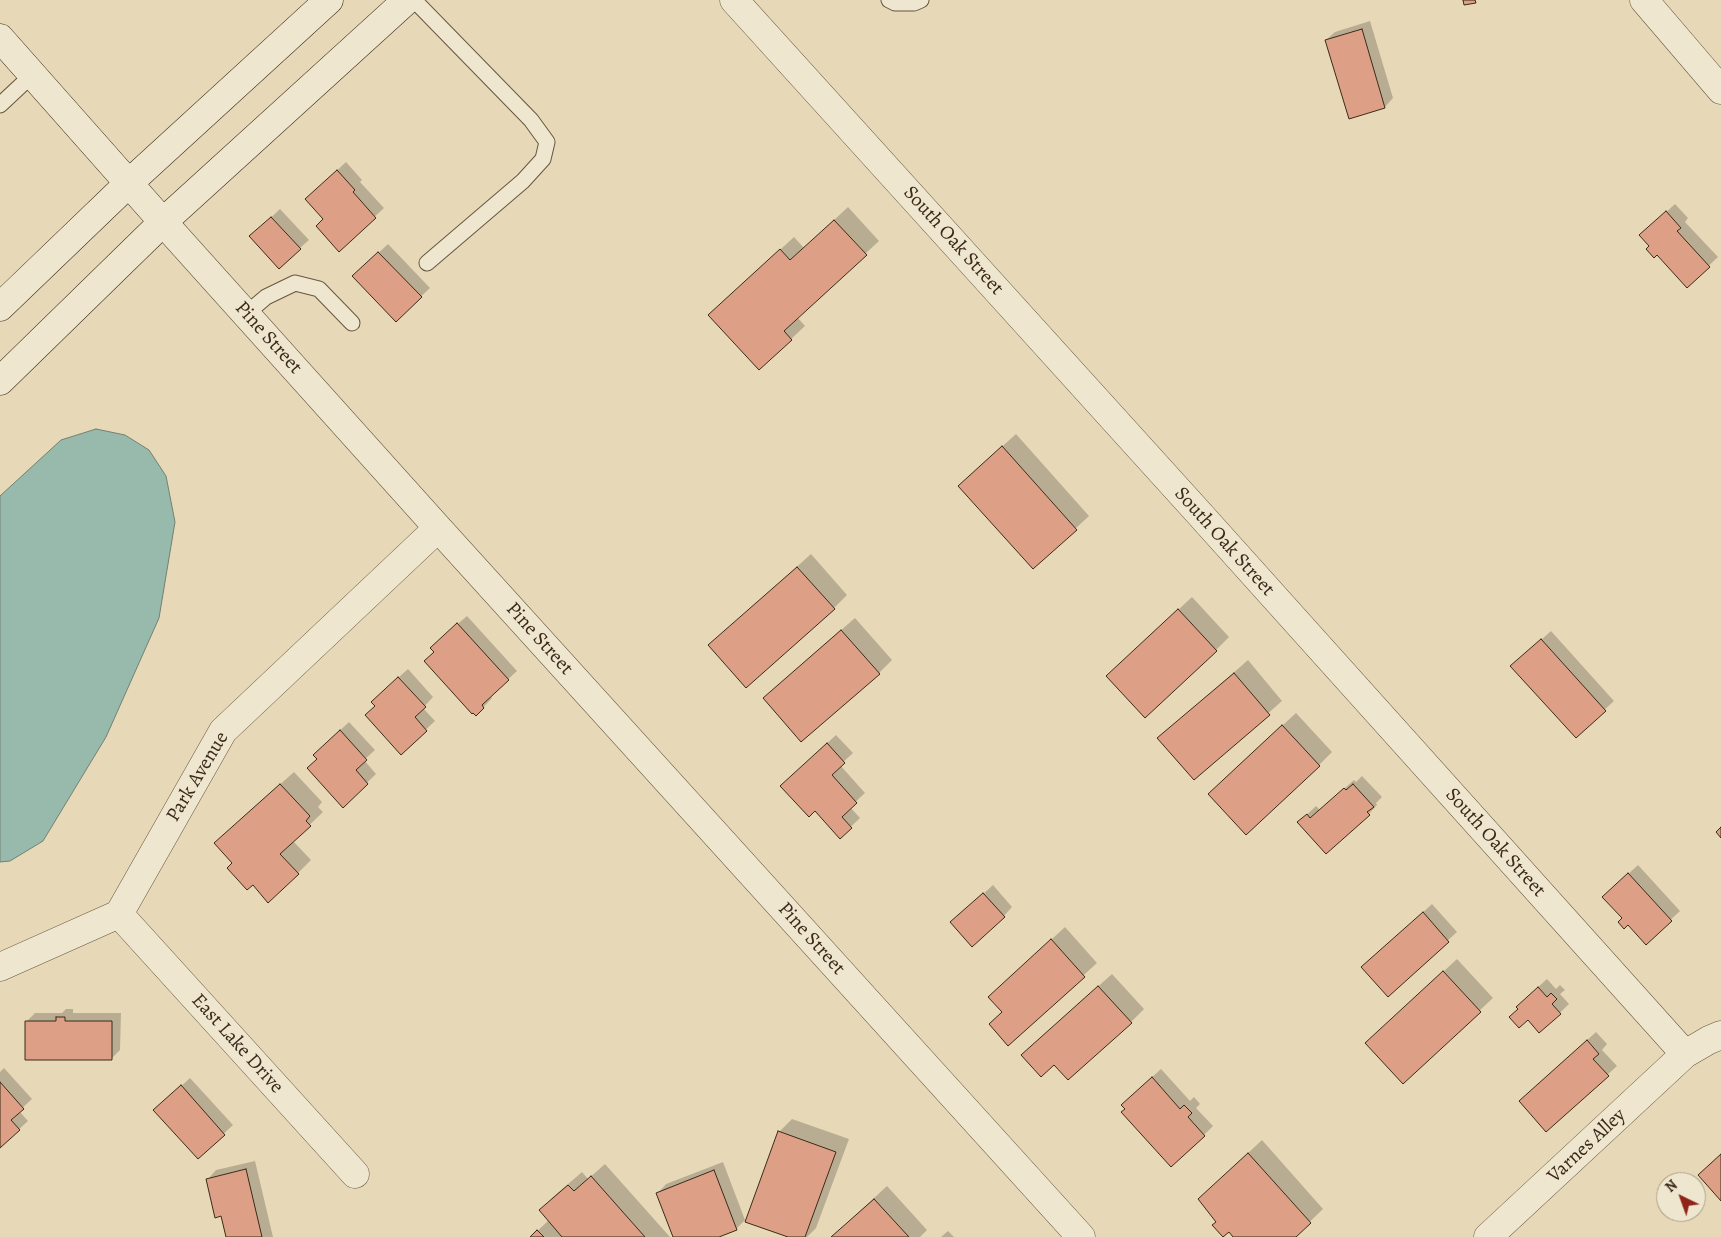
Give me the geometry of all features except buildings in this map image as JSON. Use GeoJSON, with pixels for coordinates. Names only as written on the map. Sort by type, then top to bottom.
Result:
{"type":"FeatureCollection","features":[{"type":"Feature","properties":{"kind":"street"},"geometry":{"type":"LineString","coordinates":[[0,307],[129,183],[329,0]]}},
{"type":"Feature","properties":{"kind":"street"},"geometry":{"type":"LineString","coordinates":[[0,381],[163,222],[407,0]]}},
{"type":"Feature","properties":{"kind":"street","name":"South Oak Street"},"geometry":{"type":"LineString","coordinates":[[734,0],[1685,1054]]}},
{"type":"Feature","properties":{"kind":"street"},"geometry":{"type":"LineString","coordinates":[[1644,0],[1721,90]]}},
{"type":"Feature","properties":{"kind":"street","name":"Pine Street"},"geometry":{"type":"LineString","coordinates":[[0,38],[438,528],[1081,1237]]}},
{"type":"Feature","properties":{"kind":"street","name":"Park Avenue"},"geometry":{"type":"LineString","coordinates":[[119,914],[223,731],[438,528]]}},
{"type":"Feature","properties":{"kind":"street"},"geometry":{"type":"LineString","coordinates":[[0,967],[119,914]]}},
{"type":"Feature","properties":{"kind":"street","name":"East Lake Drive"},"geometry":{"type":"LineString","coordinates":[[119,914],[355,1174]]}},
{"type":"Feature","properties":{"kind":"street"},"geometry":{"type":"LineString","coordinates":[[1685,1054],[1721,1035]]}},
{"type":"Feature","properties":{"kind":"street","name":"Varnes Alley"},"geometry":{"type":"LineString","coordinates":[[1488,1237],[1685,1054]]}},
{"type":"Feature","properties":{"kind":"lane"},"geometry":{"type":"LineString","coordinates":[[414,0],[531,120],[547,142],[543,159],[523,181],[427,263]]}},
{"type":"Feature","properties":{"kind":"lane"},"geometry":{"type":"LineString","coordinates":[[889,0],[895,3],[914,3],[921,0]]}},
{"type":"Feature","properties":{"kind":"lane"},"geometry":{"type":"LineString","coordinates":[[0,105],[32,75]]}},
{"type":"Feature","properties":{"kind":"lane"},"geometry":{"type":"LineString","coordinates":[[246,314],[266,297],[295,283],[319,289],[352,323]]}},
{"type":"Feature","properties":{"kind":"shaded area"},"geometry":{"type":"Polygon","coordinates":[[[96,429],[125,435],[149,450],[166,476],[175,522],[159,618],[106,737],[43,841],[10,861],[0,862],[0,496],[61,440],[96,429]]]}}]}
